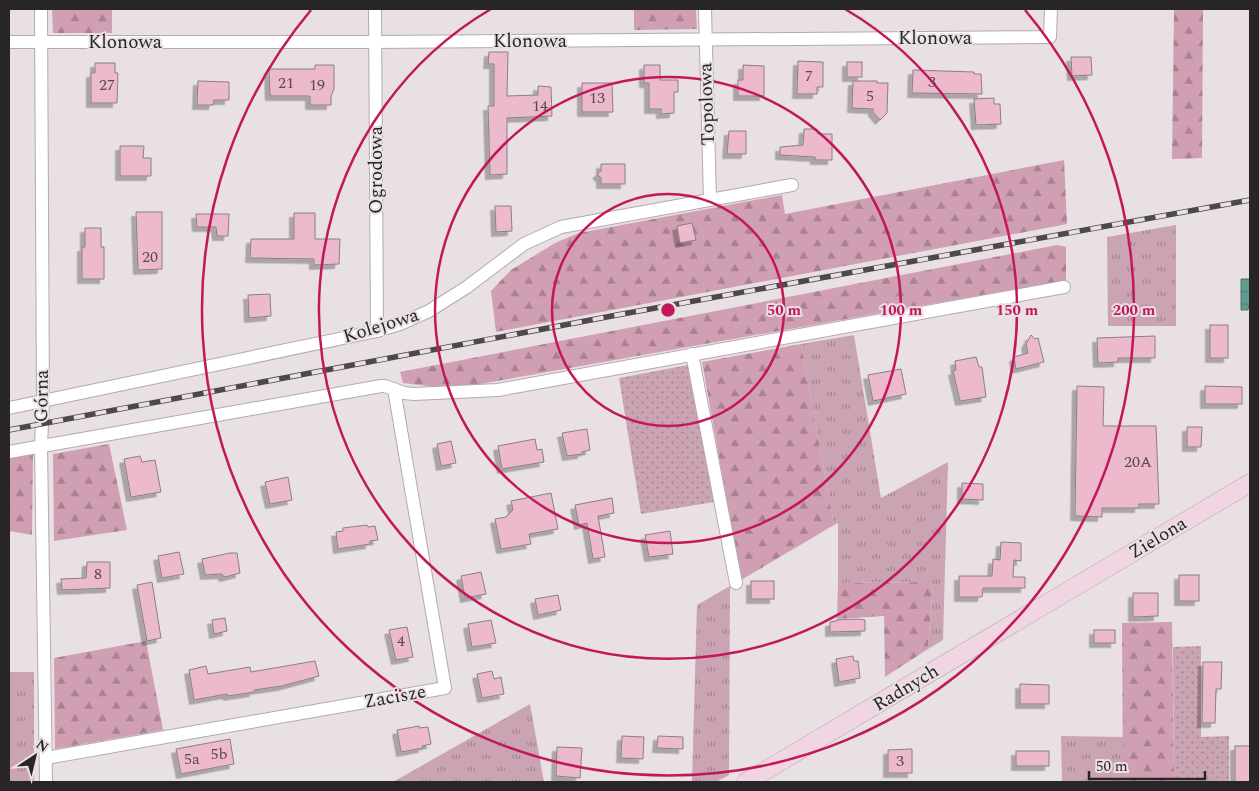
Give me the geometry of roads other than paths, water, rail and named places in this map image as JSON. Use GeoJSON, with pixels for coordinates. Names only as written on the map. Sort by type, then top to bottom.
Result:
{"type":"FeatureCollection","features":[{"type":"Feature","properties":{"kind":"street","name":"Górna"},"geometry":{"type":"LineString","coordinates":[[41,9],[43,401],[41,446],[46,782]]}},
{"type":"Feature","properties":{"kind":"street","name":"Ogrodowa"},"geometry":{"type":"LineString","coordinates":[[375,9],[377,331]]}},
{"type":"Feature","properties":{"kind":"street","name":"Topolowa"},"geometry":{"type":"LineString","coordinates":[[705,9],[710,200]]}},
{"type":"Feature","properties":{"kind":"street","name":"Klonowa"},"geometry":{"type":"LineString","coordinates":[[9,42],[375,42],[1050,37],[1051,9]]}},
{"type":"Feature","properties":{"kind":"street","name":"Kolejowa"},"geometry":{"type":"LineString","coordinates":[[9,408],[377,331],[400,324],[429,311],[467,287],[524,244],[561,227],[792,185]]}},
{"type":"Feature","properties":{"kind":"street"},"geometry":{"type":"LineString","coordinates":[[9,452],[381,386],[414,394],[498,390],[1064,287]]}},
{"type":"Feature","properties":{"kind":"street"},"geometry":{"type":"LineString","coordinates":[[692,354],[736,583]]}},
{"type":"Feature","properties":{"kind":"street","name":"Zacisze"},"geometry":{"type":"LineString","coordinates":[[46,758],[446,688],[394,389]]}},
{"type":"Feature","properties":{"kind":"street","name":"Zielona"},"geometry":{"type":"LineString","coordinates":[[1066,593],[1250,483]]}},
{"type":"Feature","properties":{"kind":"street","name":"Radnych"},"geometry":{"type":"LineString","coordinates":[[746,782],[1066,593]]}},
{"type":"Feature","properties":{"kind":"water"},"geometry":{"type":"Polygon","coordinates":[[[1241,279],[1250,279],[1250,305],[1248,310],[1241,310],[1241,279]]]}},
{"type":"Feature","properties":{"kind":"railway"},"geometry":{"type":"LineString","coordinates":[[9,430],[617,315],[1250,200]]}}]}
